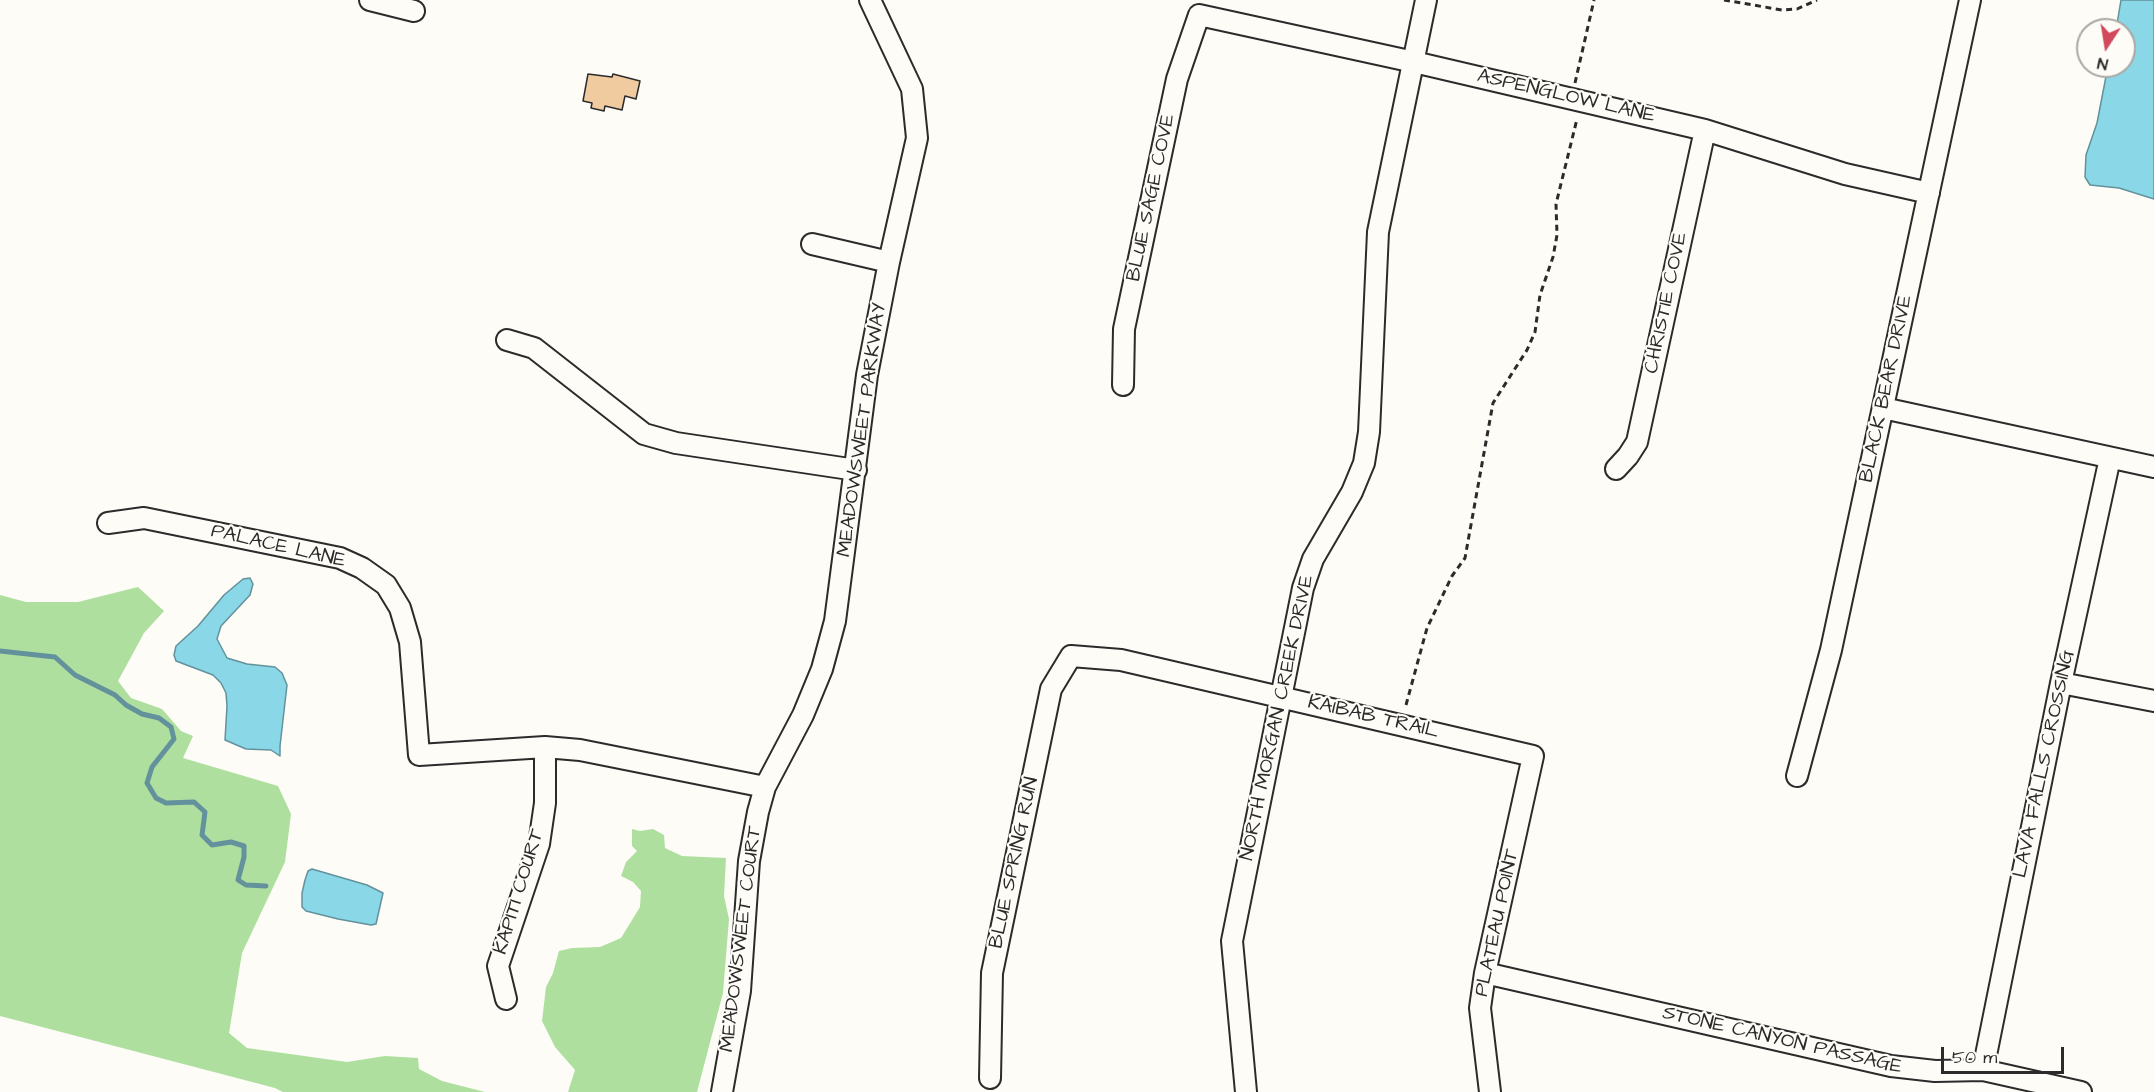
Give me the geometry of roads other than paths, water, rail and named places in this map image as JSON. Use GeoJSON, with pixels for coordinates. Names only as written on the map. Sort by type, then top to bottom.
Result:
{"type":"FeatureCollection","features":[{"type":"Feature","properties":{"kind":"street"},"geometry":{"type":"LineString","coordinates":[[370,0],[414,11]]}},
{"type":"Feature","properties":{"kind":"street","name":"MEADOWSWEET PARKWAY"},"geometry":{"type":"LineString","coordinates":[[765,787],[803,715],[822,669],[835,621],[867,375],[889,262],[917,138],[912,89],[870,0]]}},
{"type":"Feature","properties":{"kind":"street","name":"NORTH MORGAN CREEK DRIVE"},"geometry":{"type":"LineString","coordinates":[[1246,1092],[1232,941],[1303,588],[1313,559],[1352,492],[1365,463],[1369,432],[1378,232],[1426,0]]}},
{"type":"Feature","properties":{"kind":"street","name":"BLACK BEAR DRIVE"},"geometry":{"type":"LineString","coordinates":[[1797,776],[1831,650],[1970,0]]}},
{"type":"Feature","properties":{"kind":"street","name":"ASPENGLOW LANE"},"geometry":{"type":"LineString","coordinates":[[1199,15],[1414,62],[1705,130],[1845,174],[1929,193]]}},
{"type":"Feature","properties":{"kind":"street","name":"BLUE SAGE COVE"},"geometry":{"type":"LineString","coordinates":[[1123,385],[1124,329],[1177,80],[1199,15]]}},
{"type":"Feature","properties":{"kind":"street","name":"CHRISTIE COVE"},"geometry":{"type":"LineString","coordinates":[[1616,469],[1629,456],[1637,442],[1705,130]]}},
{"type":"Feature","properties":{"kind":"street"},"geometry":{"type":"LineString","coordinates":[[812,244],[889,262]]}},
{"type":"Feature","properties":{"kind":"street"},"geometry":{"type":"LineString","coordinates":[[507,340],[534,348],[644,434],[676,443],[856,470]]}},
{"type":"Feature","properties":{"kind":"street"},"geometry":{"type":"LineString","coordinates":[[1884,408],[2154,467]]}},
{"type":"Feature","properties":{"kind":"street","name":"LAVA FALLS CROSSING"},"geometry":{"type":"LineString","coordinates":[[1983,1070],[2061,683],[2110,458]]}},
{"type":"Feature","properties":{"kind":"street","name":"PALACE LANE"},"geometry":{"type":"LineString","coordinates":[[108,523],[144,518],[340,558],[362,568],[386,585],[400,608],[410,642],[419,755],[545,747],[580,750],[765,787]]}},
{"type":"Feature","properties":{"kind":"street","name":"KAIBAB TRAIL"},"geometry":{"type":"LineString","coordinates":[[1071,656],[1121,660],[1533,756]]}},
{"type":"Feature","properties":{"kind":"street","name":"BLUE SPRING RUN"},"geometry":{"type":"LineString","coordinates":[[990,1078],[992,973],[1051,689],[1071,656]]}},
{"type":"Feature","properties":{"kind":"street"},"geometry":{"type":"LineString","coordinates":[[2061,683],[2154,701]]}},
{"type":"Feature","properties":{"kind":"street","name":"KAPITI COURT"},"geometry":{"type":"LineString","coordinates":[[506,999],[498,966],[525,890],[538,844],[544,803],[545,747]]}},
{"type":"Feature","properties":{"kind":"street","name":"PLATEAU POINT"},"geometry":{"type":"LineString","coordinates":[[1490,1092],[1480,1008],[1485,973],[1533,756]]}},
{"type":"Feature","properties":{"kind":"street","name":"MEADOWSWEET COURT"},"geometry":{"type":"LineString","coordinates":[[722,1092],[740,991],[748,861],[765,787]]}},
{"type":"Feature","properties":{"kind":"street","name":"STONE CANYON PASSAGE"},"geometry":{"type":"LineString","coordinates":[[1485,973],[1891,1066],[1935,1071],[1983,1070],[2081,1092]]}},
{"type":"Feature","properties":{"kind":"water"},"geometry":{"type":"Polygon","coordinates":[[[2121,0],[2154,0],[2154,199],[2119,188],[2090,185],[2085,177],[2086,155],[2097,123],[2106,78],[2136,78],[2136,18],[2118,18],[2121,0]]]}},
{"type":"Feature","properties":{"kind":"water"},"geometry":{"type":"Polygon","coordinates":[[[250,578],[253,584],[250,595],[221,626],[217,639],[227,658],[247,664],[275,667],[282,673],[287,685],[280,756],[271,750],[246,749],[225,740],[227,706],[226,693],[221,683],[213,675],[176,661],[174,655],[176,646],[198,626],[224,595],[243,579],[250,578]]]}},
{"type":"Feature","properties":{"kind":"water"},"geometry":{"type":"Polygon","coordinates":[[[312,869],[367,885],[383,893],[376,924],[338,919],[306,911],[302,907],[302,893],[308,871],[312,869]]]}},
{"type":"Feature","properties":{"kind":"waterway"},"geometry":{"type":"LineString","coordinates":[[0,651],[55,657],[75,675],[115,695],[126,705],[142,714],[159,718],[171,727],[174,739],[152,767],[147,783],[156,798],[166,803],[194,802],[205,812],[202,835],[212,845],[231,842],[244,846],[244,857],[238,880],[246,885],[266,886]]}}]}
